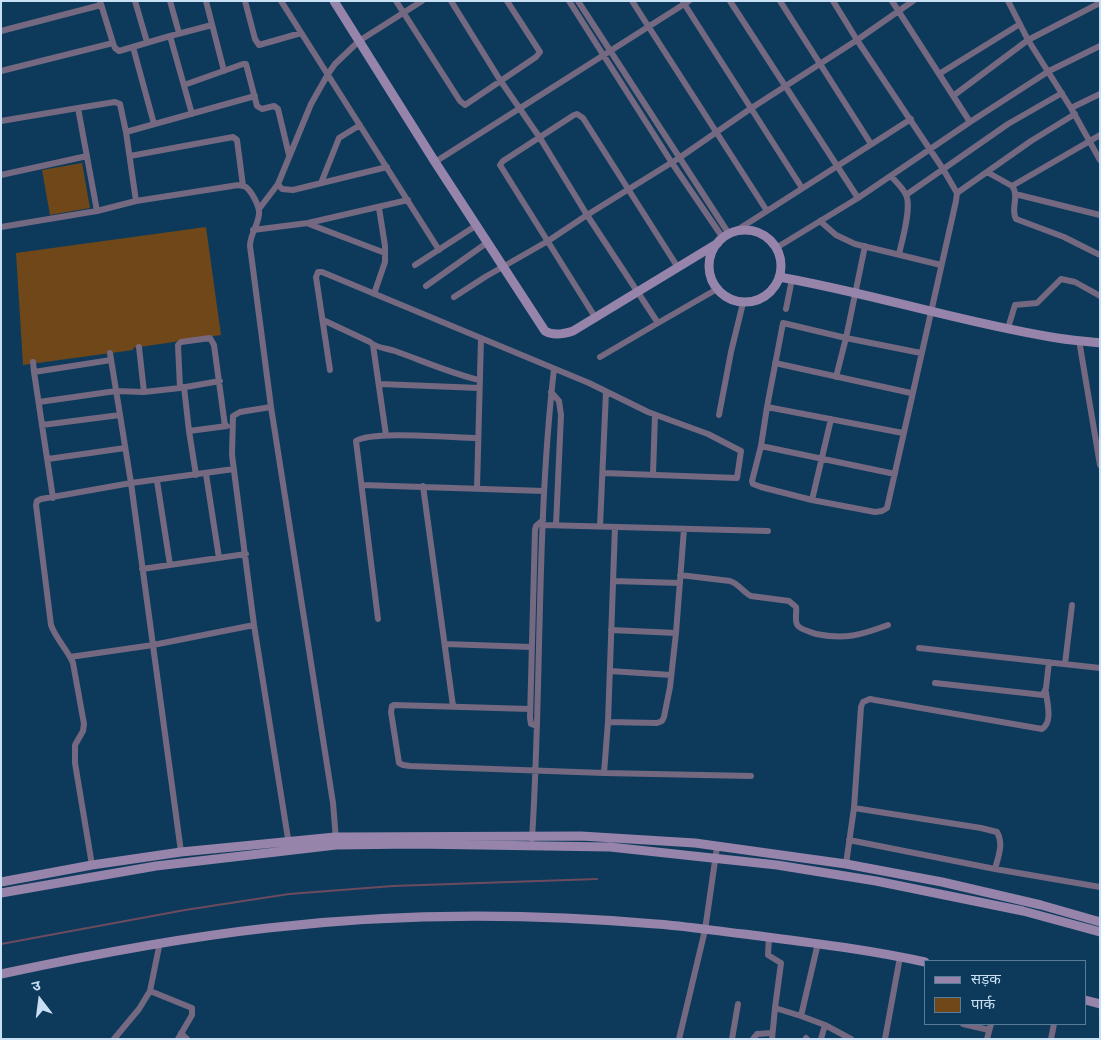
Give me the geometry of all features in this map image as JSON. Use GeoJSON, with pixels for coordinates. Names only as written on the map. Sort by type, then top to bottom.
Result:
{"type":"FeatureCollection","features":[{"type":"Feature","properties":{"kind":"main road"},"geometry":{"type":"LineString","coordinates":[[334,1],[435,162],[545,331],[549,333],[566,333],[726,237],[751,231],[769,240],[776,248],[780,257],[781,267],[774,287],[756,301],[743,303],[724,296],[716,289],[711,278],[709,266],[711,253],[726,237]]}},
{"type":"Feature","properties":{"kind":"main road"},"geometry":{"type":"LineString","coordinates":[[779,277],[856,292],[930,311],[1051,337],[1100,342]]}},
{"type":"Feature","properties":{"kind":"main road"},"geometry":{"type":"LineString","coordinates":[[531,841],[581,836],[695,843],[846,864],[942,882],[1041,905],[1100,922]]}},
{"type":"Feature","properties":{"kind":"main road"},"geometry":{"type":"LineString","coordinates":[[1,882],[92,865],[181,852],[289,840],[531,841],[610,847],[777,865],[876,881],[1023,911],[1100,932]]}},
{"type":"Feature","properties":{"kind":"main road"},"geometry":{"type":"LineString","coordinates":[[1,893],[156,866],[289,851],[336,841]]}},
{"type":"Feature","properties":{"kind":"main road"},"geometry":{"type":"LineString","coordinates":[[1,974],[160,942],[269,928],[407,918],[560,918],[656,924],[818,943],[924,962]]}},
{"type":"Feature","properties":{"kind":"main road"},"geometry":{"type":"LineString","coordinates":[[1086,1000],[1100,1004]]}},
{"type":"Feature","properties":{"kind":"street"},"geometry":{"type":"LineString","coordinates":[[135,1],[147,42]]}},
{"type":"Feature","properties":{"kind":"street"},"geometry":{"type":"LineString","coordinates":[[170,1],[179,33]]}},
{"type":"Feature","properties":{"kind":"street"},"geometry":{"type":"LineString","coordinates":[[206,1],[224,71]]}},
{"type":"Feature","properties":{"kind":"street"},"geometry":{"type":"LineString","coordinates":[[245,1],[255,40],[259,45],[301,33]]}},
{"type":"Feature","properties":{"kind":"street"},"geometry":{"type":"LineString","coordinates":[[282,1],[439,250]]}},
{"type":"Feature","properties":{"kind":"street"},"geometry":{"type":"LineString","coordinates":[[396,1],[462,104],[469,102],[540,52],[507,1]]}},
{"type":"Feature","properties":{"kind":"street"},"geometry":{"type":"LineString","coordinates":[[336,841],[333,803],[271,406],[250,235],[258,218],[259,209],[278,184],[311,104],[328,74],[341,57],[359,41],[422,1]]}},
{"type":"Feature","properties":{"kind":"street"},"geometry":{"type":"LineString","coordinates":[[451,1],[500,80],[540,138],[587,215],[658,323]]}},
{"type":"Feature","properties":{"kind":"street"},"geometry":{"type":"LineString","coordinates":[[569,1],[608,54],[679,158],[726,237]]}},
{"type":"Feature","properties":{"kind":"street"},"geometry":{"type":"LineString","coordinates":[[578,1],[672,163],[726,237]]}},
{"type":"Feature","properties":{"kind":"street"},"geometry":{"type":"LineString","coordinates":[[632,1],[767,211]]}},
{"type":"Feature","properties":{"kind":"street"},"geometry":{"type":"LineString","coordinates":[[730,1],[858,198]]}},
{"type":"Feature","properties":{"kind":"street"},"geometry":{"type":"LineString","coordinates":[[780,1],[872,144]]}},
{"type":"Feature","properties":{"kind":"street"},"geometry":{"type":"LineString","coordinates":[[833,1],[911,119],[957,193],[887,508],[875,512],[812,500],[753,484],[752,481],[761,446],[783,323],[921,353]]}},
{"type":"Feature","properties":{"kind":"street"},"geometry":{"type":"LineString","coordinates":[[892,1],[970,122]]}},
{"type":"Feature","properties":{"kind":"street"},"geometry":{"type":"LineString","coordinates":[[454,297],[548,241],[672,163],[913,1]]}},
{"type":"Feature","properties":{"kind":"street"},"geometry":{"type":"LineString","coordinates":[[435,162],[608,54],[685,2],[750,109],[802,188]]}},
{"type":"Feature","properties":{"kind":"street"},"geometry":{"type":"LineString","coordinates":[[1011,2],[1028,40],[1049,71],[1100,160]]}},
{"type":"Feature","properties":{"kind":"street"},"geometry":{"type":"LineString","coordinates":[[1,31],[101,3],[113,43],[119,52],[147,42],[212,25]]}},
{"type":"Feature","properties":{"kind":"street"},"geometry":{"type":"LineString","coordinates":[[953,96],[1028,40],[1100,3]]}},
{"type":"Feature","properties":{"kind":"street"},"geometry":{"type":"LineString","coordinates":[[939,74],[1020,24]]}},
{"type":"Feature","properties":{"kind":"street"},"geometry":{"type":"LineString","coordinates":[[170,36],[192,114]]}},
{"type":"Feature","properties":{"kind":"street"},"geometry":{"type":"LineString","coordinates":[[1,71],[113,43]]}},
{"type":"Feature","properties":{"kind":"street"},"geometry":{"type":"LineString","coordinates":[[776,248],[892,176],[970,122],[1049,71],[1100,46]]}},
{"type":"Feature","properties":{"kind":"street"},"geometry":{"type":"LineString","coordinates":[[134,47],[154,124]]}},
{"type":"Feature","properties":{"kind":"street"},"geometry":{"type":"LineString","coordinates":[[184,84],[246,64],[257,106],[260,109],[271,106],[278,109],[289,156]]}},
{"type":"Feature","properties":{"kind":"street"},"geometry":{"type":"LineString","coordinates":[[906,195],[1008,124],[1062,93]]}},
{"type":"Feature","properties":{"kind":"street"},"geometry":{"type":"LineString","coordinates":[[957,193],[1100,94]]}},
{"type":"Feature","properties":{"kind":"street"},"geometry":{"type":"LineString","coordinates":[[126,132],[255,96]]}},
{"type":"Feature","properties":{"kind":"street"},"geometry":{"type":"LineString","coordinates":[[1,121],[118,102],[121,107],[126,132],[136,201]]}},
{"type":"Feature","properties":{"kind":"street"},"geometry":{"type":"LineString","coordinates":[[78,108],[97,211]]}},
{"type":"Feature","properties":{"kind":"street"},"geometry":{"type":"LineString","coordinates":[[595,317],[500,165],[503,161],[574,115],[580,115],[677,266]]}},
{"type":"Feature","properties":{"kind":"street"},"geometry":{"type":"LineString","coordinates":[[726,237],[911,119]]}},
{"type":"Feature","properties":{"kind":"street"},"geometry":{"type":"LineString","coordinates":[[321,183],[339,138],[360,125]]}},
{"type":"Feature","properties":{"kind":"street"},"geometry":{"type":"LineString","coordinates":[[1012,186],[1100,134]]}},
{"type":"Feature","properties":{"kind":"street"},"geometry":{"type":"LineString","coordinates":[[130,156],[233,137],[237,140],[238,144],[242,186]]}},
{"type":"Feature","properties":{"kind":"street"},"geometry":{"type":"LineString","coordinates":[[1,175],[86,156]]}},
{"type":"Feature","properties":{"kind":"street"},"geometry":{"type":"LineString","coordinates":[[278,184],[282,189],[287,190],[387,167]]}},
{"type":"Feature","properties":{"kind":"street"},"geometry":{"type":"LineString","coordinates":[[988,172],[1012,186],[1015,194],[1014,214],[1016,219],[1064,237],[1100,255]]}},
{"type":"Feature","properties":{"kind":"street"},"geometry":{"type":"LineString","coordinates":[[892,176],[906,195],[907,212],[899,254]]}},
{"type":"Feature","properties":{"kind":"street"},"geometry":{"type":"LineString","coordinates":[[1,227],[97,211],[136,201],[232,186],[242,186],[249,191],[259,209]]}},
{"type":"Feature","properties":{"kind":"street"},"geometry":{"type":"LineString","coordinates":[[1015,194],[1100,216]]}},
{"type":"Feature","properties":{"kind":"street"},"geometry":{"type":"LineString","coordinates":[[253,230],[308,223],[408,200]]}},
{"type":"Feature","properties":{"kind":"street"},"geometry":{"type":"LineString","coordinates":[[374,294],[385,262],[379,208]]}},
{"type":"Feature","properties":{"kind":"street"},"geometry":{"type":"LineString","coordinates":[[820,221],[836,236],[864,246],[941,265]]}},
{"type":"Feature","properties":{"kind":"street"},"geometry":{"type":"LineString","coordinates":[[308,223],[385,254]]}},
{"type":"Feature","properties":{"kind":"street"},"geometry":{"type":"LineString","coordinates":[[415,265],[477,225]]}},
{"type":"Feature","properties":{"kind":"street"},"geometry":{"type":"LineString","coordinates":[[426,286],[488,242]]}},
{"type":"Feature","properties":{"kind":"street"},"geometry":{"type":"LineString","coordinates":[[836,377],[856,292],[864,246]]}},
{"type":"Feature","properties":{"kind":"street"},"geometry":{"type":"LineString","coordinates":[[330,370],[316,277],[318,272],[322,272],[481,338],[655,415],[708,434],[741,451],[736,478],[603,473]]}},
{"type":"Feature","properties":{"kind":"street"},"geometry":{"type":"LineString","coordinates":[[786,309],[792,279]]}},
{"type":"Feature","properties":{"kind":"street"},"geometry":{"type":"LineString","coordinates":[[1008,328],[1015,305],[1037,303],[1061,279],[1075,282],[1100,296]]}},
{"type":"Feature","properties":{"kind":"street"},"geometry":{"type":"LineString","coordinates":[[600,357],[716,289]]}},
{"type":"Feature","properties":{"kind":"street"},"geometry":{"type":"LineString","coordinates":[[719,415],[743,303]]}},
{"type":"Feature","properties":{"kind":"street"},"geometry":{"type":"LineString","coordinates":[[323,320],[373,345],[392,350],[458,375],[479,380]]}},
{"type":"Feature","properties":{"kind":"street"},"geometry":{"type":"LineString","coordinates":[[196,475],[177,350],[178,344],[181,342],[207,338],[212,340],[214,345],[228,426],[254,625],[289,840],[289,851]]}},
{"type":"Feature","properties":{"kind":"street"},"geometry":{"type":"LineString","coordinates":[[477,488],[481,338]]}},
{"type":"Feature","properties":{"kind":"street"},"geometry":{"type":"LineString","coordinates":[[1079,340],[1100,465]]}},
{"type":"Feature","properties":{"kind":"street"},"geometry":{"type":"LineString","coordinates":[[373,345],[386,436]]}},
{"type":"Feature","properties":{"kind":"street"},"geometry":{"type":"LineString","coordinates":[[139,347],[144,392]]}},
{"type":"Feature","properties":{"kind":"street"},"geometry":{"type":"LineString","coordinates":[[34,372],[111,357],[131,483],[181,852]]}},
{"type":"Feature","properties":{"kind":"street"},"geometry":{"type":"LineString","coordinates":[[33,362],[53,498]]}},
{"type":"Feature","properties":{"kind":"street"},"geometry":{"type":"LineString","coordinates":[[775,363],[912,393]]}},
{"type":"Feature","properties":{"kind":"street"},"geometry":{"type":"LineString","coordinates":[[531,841],[536,771],[544,491],[554,369]]}},
{"type":"Feature","properties":{"kind":"street"},"geometry":{"type":"LineString","coordinates":[[39,402],[116,391],[144,392],[220,381]]}},
{"type":"Feature","properties":{"kind":"street"},"geometry":{"type":"LineString","coordinates":[[380,384],[479,388]]}},
{"type":"Feature","properties":{"kind":"street"},"geometry":{"type":"LineString","coordinates":[[551,392],[559,400],[561,415],[556,525]]}},
{"type":"Feature","properties":{"kind":"street"},"geometry":{"type":"LineString","coordinates":[[600,526],[606,392]]}},
{"type":"Feature","properties":{"kind":"street"},"geometry":{"type":"LineString","coordinates":[[228,426],[236,413],[271,406]]}},
{"type":"Feature","properties":{"kind":"street"},"geometry":{"type":"LineString","coordinates":[[767,407],[903,433]]}},
{"type":"Feature","properties":{"kind":"street"},"geometry":{"type":"LineString","coordinates":[[42,425],[120,415]]}},
{"type":"Feature","properties":{"kind":"street"},"geometry":{"type":"LineString","coordinates":[[654,474],[655,415]]}},
{"type":"Feature","properties":{"kind":"street"},"geometry":{"type":"LineString","coordinates":[[812,500],[831,419]]}},
{"type":"Feature","properties":{"kind":"street"},"geometry":{"type":"LineString","coordinates":[[189,431],[228,426]]}},
{"type":"Feature","properties":{"kind":"street"},"geometry":{"type":"LineString","coordinates":[[378,620],[356,441],[364,437],[386,436],[478,438]]}},
{"type":"Feature","properties":{"kind":"street"},"geometry":{"type":"LineString","coordinates":[[761,446],[895,474]]}},
{"type":"Feature","properties":{"kind":"street"},"geometry":{"type":"LineString","coordinates":[[48,459],[125,448]]}},
{"type":"Feature","properties":{"kind":"street"},"geometry":{"type":"LineString","coordinates":[[92,865],[75,763],[76,745],[84,731],[84,724],[76,675],[70,657],[54,634],[51,624],[36,510],[37,501],[131,483],[157,481],[234,469]]}},
{"type":"Feature","properties":{"kind":"street"},"geometry":{"type":"LineString","coordinates":[[206,474],[219,558]]}},
{"type":"Feature","properties":{"kind":"street"},"geometry":{"type":"LineString","coordinates":[[157,481],[170,565]]}},
{"type":"Feature","properties":{"kind":"street"},"geometry":{"type":"LineString","coordinates":[[362,485],[544,491]]}},
{"type":"Feature","properties":{"kind":"street"},"geometry":{"type":"LineString","coordinates":[[423,486],[453,706]]}},
{"type":"Feature","properties":{"kind":"street"},"geometry":{"type":"LineString","coordinates":[[537,726],[531,724],[530,709],[536,526],[543,522],[556,525],[768,531]]}},
{"type":"Feature","properties":{"kind":"street"},"geometry":{"type":"LineString","coordinates":[[604,773],[608,722],[615,527]]}},
{"type":"Feature","properties":{"kind":"street"},"geometry":{"type":"LineString","coordinates":[[608,722],[657,722],[662,721],[666,714],[676,633],[684,529]]}},
{"type":"Feature","properties":{"kind":"street"},"geometry":{"type":"LineString","coordinates":[[142,570],[246,554]]}},
{"type":"Feature","properties":{"kind":"street"},"geometry":{"type":"LineString","coordinates":[[680,575],[730,581],[737,584],[751,596],[789,601],[796,607],[796,623],[799,627],[813,633],[833,637],[848,637],[888,625]]}},
{"type":"Feature","properties":{"kind":"street"},"geometry":{"type":"LineString","coordinates":[[613,581],[680,583]]}},
{"type":"Feature","properties":{"kind":"street"},"geometry":{"type":"LineString","coordinates":[[1065,664],[1072,605]]}},
{"type":"Feature","properties":{"kind":"street"},"geometry":{"type":"LineString","coordinates":[[70,657],[153,645],[254,625]]}},
{"type":"Feature","properties":{"kind":"street"},"geometry":{"type":"LineString","coordinates":[[611,630],[676,633]]}},
{"type":"Feature","properties":{"kind":"street"},"geometry":{"type":"LineString","coordinates":[[445,644],[531,646]]}},
{"type":"Feature","properties":{"kind":"street"},"geometry":{"type":"LineString","coordinates":[[918,648],[1100,668]]}},
{"type":"Feature","properties":{"kind":"street"},"geometry":{"type":"LineString","coordinates":[[846,864],[854,808],[863,702],[875,700],[1042,728],[1047,724],[1048,716],[1046,692],[1049,662]]}},
{"type":"Feature","properties":{"kind":"street"},"geometry":{"type":"LineString","coordinates":[[610,671],[671,675]]}},
{"type":"Feature","properties":{"kind":"street"},"geometry":{"type":"LineString","coordinates":[[934,683],[1039,695],[1043,695],[1046,692]]}},
{"type":"Feature","properties":{"kind":"street"},"geometry":{"type":"LineString","coordinates":[[530,709],[398,704],[392,706],[391,712],[400,765],[536,771],[751,776]]}},
{"type":"Feature","properties":{"kind":"street"},"geometry":{"type":"LineString","coordinates":[[854,808],[997,832],[1001,844],[995,869]]}},
{"type":"Feature","properties":{"kind":"street"},"geometry":{"type":"LineString","coordinates":[[849,840],[995,869],[1100,887]]}},
{"type":"Feature","properties":{"kind":"street"},"geometry":{"type":"LineString","coordinates":[[679,1039],[705,930],[717,847]]}},
{"type":"Feature","properties":{"kind":"street"},"geometry":{"type":"LineString","coordinates":[[753,1039],[757,1034],[772,1036],[781,963],[768,954],[769,937]]}},
{"type":"Feature","properties":{"kind":"street"},"geometry":{"type":"LineString","coordinates":[[114,1039],[139,1009],[150,991],[160,942]]}},
{"type":"Feature","properties":{"kind":"street"},"geometry":{"type":"LineString","coordinates":[[801,1016],[818,943]]}},
{"type":"Feature","properties":{"kind":"street"},"geometry":{"type":"LineString","coordinates":[[885,1039],[900,956]]}},
{"type":"Feature","properties":{"kind":"street"},"geometry":{"type":"LineString","coordinates":[[150,991],[192,1008],[192,1014],[179,1036],[187,1039]]}},
{"type":"Feature","properties":{"kind":"street"},"geometry":{"type":"LineString","coordinates":[[732,1039],[738,1004]]}},
{"type":"Feature","properties":{"kind":"street"},"geometry":{"type":"LineString","coordinates":[[775,1008],[825,1025],[851,1039]]}},
{"type":"Feature","properties":{"kind":"street"},"geometry":{"type":"LineString","coordinates":[[821,1039],[825,1025]]}},
{"type":"Feature","properties":{"kind":"street"},"geometry":{"type":"LineString","coordinates":[[972,1025],[990,1027],[987,1039]]}},
{"type":"Feature","properties":{"kind":"street"},"geometry":{"type":"LineString","coordinates":[[1051,1039],[1054,1025]]}},
{"type":"Feature","properties":{"kind":"green space"},"geometry":{"type":"Polygon","coordinates":[[[82,163],[90,208],[50,215],[42,170],[82,163]]]}},
{"type":"Feature","properties":{"kind":"green space"},"geometry":{"type":"Polygon","coordinates":[[[206,227],[221,335],[133,348],[133,350],[23,365],[16,253],[206,227]]]}},
{"type":"Feature","properties":{"kind":"waterway"},"geometry":{"type":"LineString","coordinates":[[1,944],[185,910],[289,894],[393,886],[597,879]]}}]}
